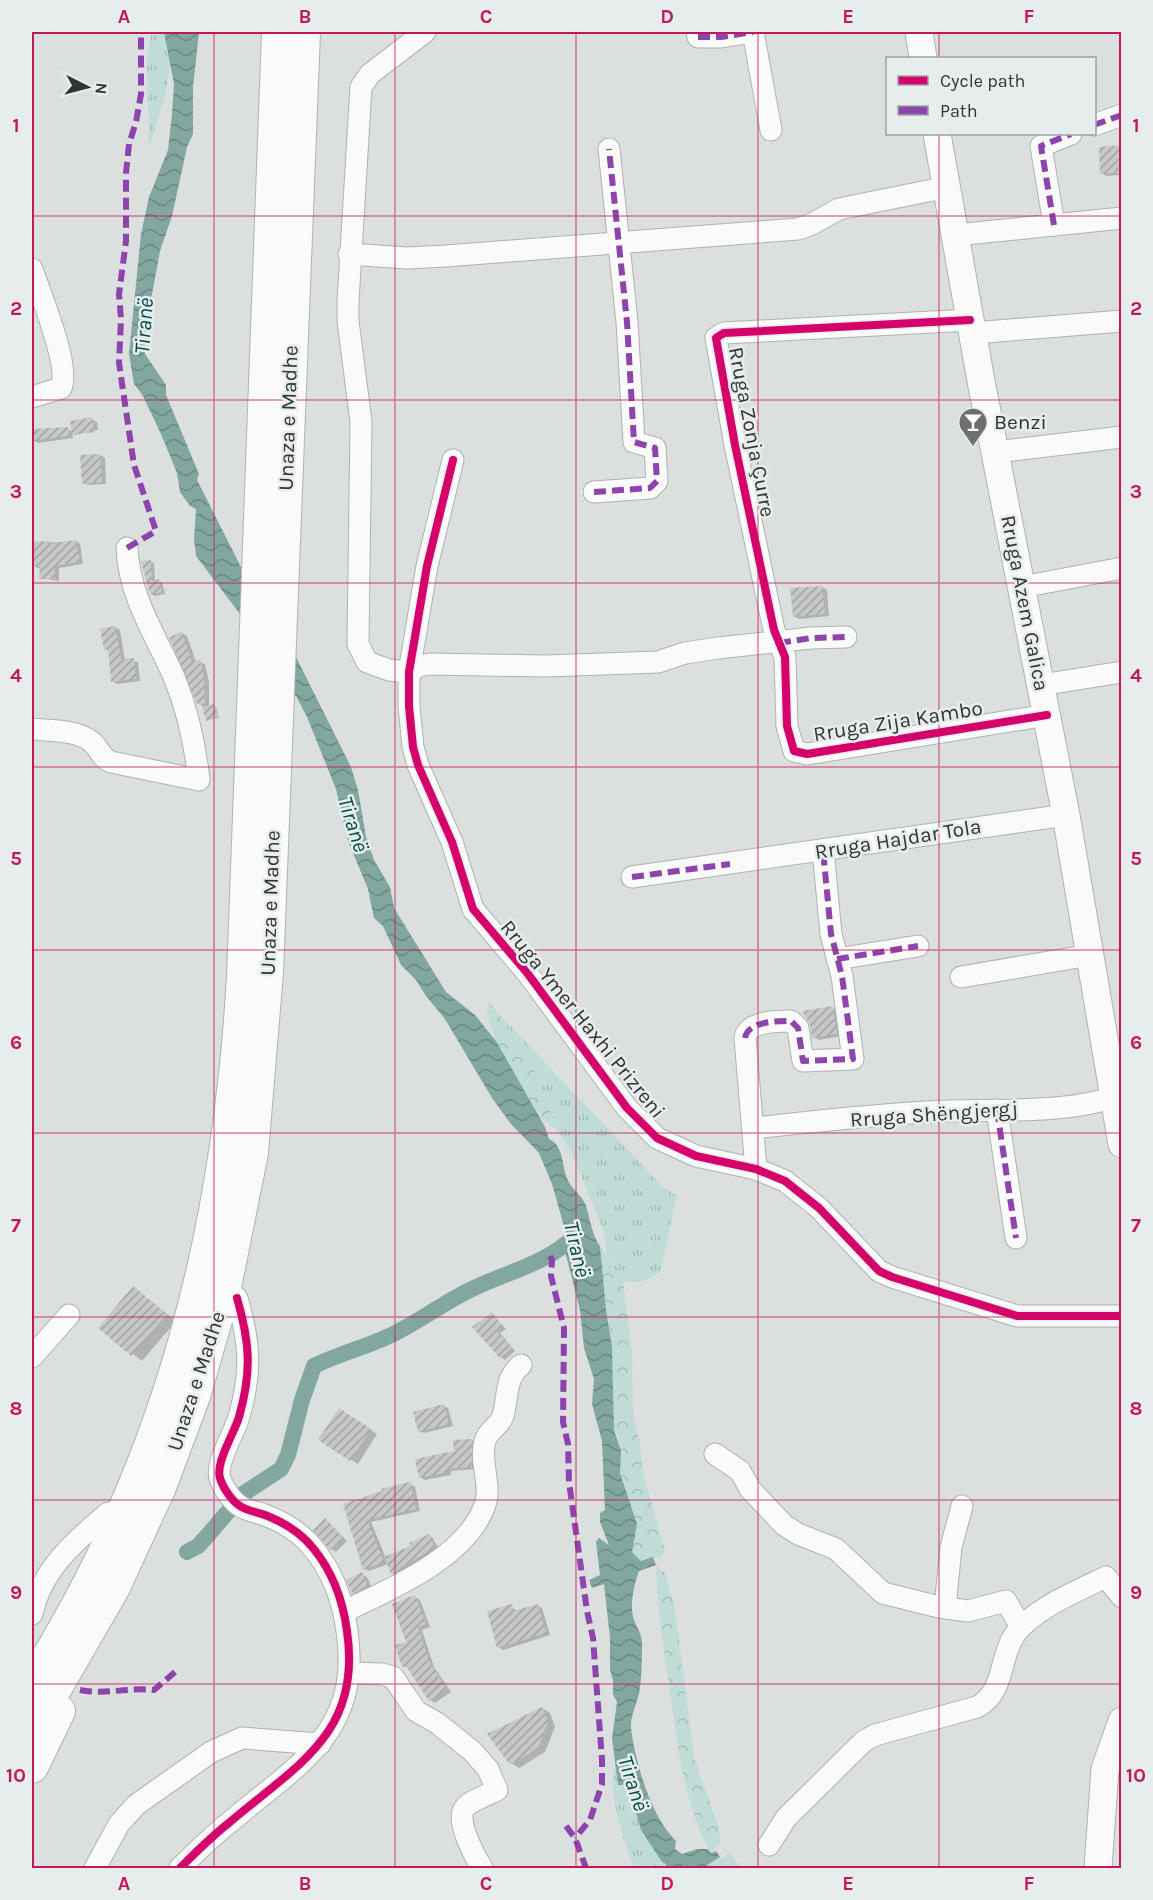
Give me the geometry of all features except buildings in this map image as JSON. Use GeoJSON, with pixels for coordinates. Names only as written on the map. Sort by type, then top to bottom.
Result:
{"type":"FeatureCollection","features":[{"type":"Feature","properties":{"kind":"highway","name":"Unaza e Madhe"},"geometry":{"type":"LineString","coordinates":[[32,1683],[99,1564],[125,1509],[159,1423],[181,1362],[261,1066],[267,973],[265,702],[260,498],[278,32]]}},
{"type":"Feature","properties":{"kind":"highway","name":"Unaza e Madhe"},"geometry":{"type":"LineString","coordinates":[[265,702],[283,537],[304,32]]}},
{"type":"Feature","properties":{"kind":"highway","name":"Unaza e Madhe"},"geometry":{"type":"LineString","coordinates":[[32,1729],[113,1589],[171,1459],[194,1396],[224,1292],[239,1154]]}},
{"type":"Feature","properties":{"kind":"highway"},"geometry":{"type":"LineString","coordinates":[[32,1656],[65,1601],[108,1513],[158,1386],[196,1259],[212,1182],[239,1154],[254,1201],[249,1236],[207,1394],[186,1452],[130,1579],[62,1705],[32,1767]]}},
{"type":"Feature","properties":{"kind":"main road"},"geometry":{"type":"LineString","coordinates":[[919,32],[923,57]]}},
{"type":"Feature","properties":{"kind":"main road","name":"Rruga Azem Galica"},"geometry":{"type":"LineString","coordinates":[[937,135],[971,327],[1066,815],[1117,1095],[1122,1144]]}},
{"type":"Feature","properties":{"kind":"main road"},"geometry":{"type":"LineString","coordinates":[[1098,1869],[1105,1769],[1122,1721]]}},
{"type":"Feature","properties":{"kind":"street"},"geometry":{"type":"LineString","coordinates":[[425,32],[370,74],[361,87],[349,254],[348,321],[361,422],[358,644],[367,662],[389,670],[409,672],[419,666],[430,664],[546,666],[658,662],[685,653],[811,638],[846,637]]}},
{"type":"Feature","properties":{"kind":"street"},"geometry":{"type":"LineString","coordinates":[[697,32],[699,37],[721,37],[753,32],[771,130]]}},
{"type":"Feature","properties":{"kind":"street"},"geometry":{"type":"LineString","coordinates":[[1096,125],[1122,115]]}},
{"type":"Feature","properties":{"kind":"street"},"geometry":{"type":"LineString","coordinates":[[1054,225],[1041,146],[1068,135]]}},
{"type":"Feature","properties":{"kind":"street"},"geometry":{"type":"LineString","coordinates":[[594,492],[650,488],[657,481],[654,448],[634,442],[619,244],[609,149]]}},
{"type":"Feature","properties":{"kind":"street"},"geometry":{"type":"LineString","coordinates":[[349,254],[407,258],[798,229],[839,209],[947,187]]}},
{"type":"Feature","properties":{"kind":"street"},"geometry":{"type":"LineString","coordinates":[[956,235],[1122,218]]}},
{"type":"Feature","properties":{"kind":"street"},"geometry":{"type":"LineString","coordinates":[[32,269],[55,336],[65,380],[61,388],[32,398]]}},
{"type":"Feature","properties":{"kind":"street"},"geometry":{"type":"LineString","coordinates":[[971,327],[1122,321]]}},
{"type":"Feature","properties":{"kind":"street","name":"Rruga Zonja Çurre"},"geometry":{"type":"LineString","coordinates":[[779,642],[774,630],[735,445],[716,338],[724,333],[786,328],[971,327]]}},
{"type":"Feature","properties":{"kind":"street"},"geometry":{"type":"LineString","coordinates":[[996,452],[1122,437]]}},
{"type":"Feature","properties":{"kind":"street"},"geometry":{"type":"LineString","coordinates":[[409,672],[427,566],[453,460]]}},
{"type":"Feature","properties":{"kind":"street"},"geometry":{"type":"LineString","coordinates":[[32,729],[84,737],[111,762],[199,780],[190,719],[173,675],[140,608],[127,564],[127,548]]}},
{"type":"Feature","properties":{"kind":"street"},"geometry":{"type":"LineString","coordinates":[[1022,587],[1122,568]]}},
{"type":"Feature","properties":{"kind":"street","name":"Rruga Zija Kambo"},"geometry":{"type":"LineString","coordinates":[[779,642],[787,678],[787,726],[791,746],[800,753],[903,740],[1047,715]]}},
{"type":"Feature","properties":{"kind":"street","name":"Rruga Ymer Haxhi Prizreni"},"geometry":{"type":"LineString","coordinates":[[409,672],[413,747],[452,842],[472,909],[528,974],[627,1108],[649,1131],[674,1148],[696,1156],[771,1174],[819,1208],[879,1271],[892,1277],[1017,1316],[1122,1316]]}},
{"type":"Feature","properties":{"kind":"street"},"geometry":{"type":"LineString","coordinates":[[1041,685],[1122,672]]}},
{"type":"Feature","properties":{"kind":"street","name":"Rruga Hajdar Tola"},"geometry":{"type":"LineString","coordinates":[[632,877],[823,850],[890,838],[1066,815]]}},
{"type":"Feature","properties":{"kind":"street"},"geometry":{"type":"LineString","coordinates":[[756,1169],[745,1038],[750,1028],[791,1021],[798,1028],[803,1061],[853,1059],[831,934],[823,850]]}},
{"type":"Feature","properties":{"kind":"street"},"geometry":{"type":"LineString","coordinates":[[837,959],[918,946]]}},
{"type":"Feature","properties":{"kind":"street"},"geometry":{"type":"LineString","coordinates":[[962,976],[1090,955]]}},
{"type":"Feature","properties":{"kind":"street","name":"Rruga Shëngjergj"},"geometry":{"type":"LineString","coordinates":[[754,1128],[927,1112],[1070,1105],[1105,1101],[1117,1095]]}},
{"type":"Feature","properties":{"kind":"street"},"geometry":{"type":"LineString","coordinates":[[997,1110],[1016,1238]]}},
{"type":"Feature","properties":{"kind":"street"},"geometry":{"type":"LineString","coordinates":[[180,1869],[221,1829],[287,1777],[320,1744],[337,1717],[350,1673],[345,1611],[328,1571],[308,1542],[278,1520],[233,1499],[218,1473],[243,1402],[249,1364],[247,1333],[237,1298]]}},
{"type":"Feature","properties":{"kind":"street"},"geometry":{"type":"LineString","coordinates":[[32,1357],[69,1315]]}},
{"type":"Feature","properties":{"kind":"street"},"geometry":{"type":"LineString","coordinates":[[345,1611],[424,1570],[457,1545],[470,1529],[485,1505],[486,1437],[500,1422],[511,1377],[520,1365]]}},
{"type":"Feature","properties":{"kind":"street"},"geometry":{"type":"LineString","coordinates":[[715,1454],[740,1471],[750,1489],[784,1525],[798,1534],[836,1549],[884,1593],[945,1608],[968,1611],[1006,1601],[1010,1603],[1021,1627]]}},
{"type":"Feature","properties":{"kind":"street"},"geometry":{"type":"LineString","coordinates":[[945,1608],[951,1547],[962,1506]]}},
{"type":"Feature","properties":{"kind":"street"},"geometry":{"type":"LineString","coordinates":[[32,1614],[40,1588],[55,1564],[68,1547],[108,1513]]}},
{"type":"Feature","properties":{"kind":"street"},"geometry":{"type":"LineString","coordinates":[[769,1845],[786,1818],[864,1741],[875,1735],[977,1707],[987,1702],[998,1684],[1008,1647],[1021,1627],[1064,1598],[1106,1577],[1122,1597]]}},
{"type":"Feature","properties":{"kind":"street"},"geometry":{"type":"LineString","coordinates":[[350,1673],[382,1674],[393,1677],[416,1711],[452,1734],[488,1769],[497,1790],[467,1806],[462,1817],[467,1839],[482,1869]]}},
{"type":"Feature","properties":{"kind":"street"},"geometry":{"type":"LineString","coordinates":[[95,1869],[119,1824],[136,1805],[211,1752],[242,1738],[320,1744]]}},
{"type":"Feature","properties":{"kind":"green space"},"geometry":{"type":"Polygon","coordinates":[[[151,32],[164,32],[171,60],[165,97],[149,146],[147,63],[151,32]]]}},
{"type":"Feature","properties":{"kind":"green space"},"geometry":{"type":"Polygon","coordinates":[[[489,1003],[499,1014],[541,1084],[555,1128],[537,1115],[496,1041],[486,1013],[489,1003]]]}},
{"type":"Feature","properties":{"kind":"green space"},"geometry":{"type":"Polygon","coordinates":[[[499,1014],[664,1188],[677,1196],[660,1272],[644,1281],[623,1282],[607,1256],[604,1232],[572,1153],[555,1128],[541,1084],[499,1014]]]}},
{"type":"Feature","properties":{"kind":"green space"},"geometry":{"type":"Polygon","coordinates":[[[600,1246],[623,1282],[632,1351],[633,1415],[640,1444],[643,1473],[665,1550],[660,1558],[653,1557],[641,1561],[632,1552],[634,1513],[626,1496],[625,1485],[620,1473],[618,1436],[614,1430],[612,1347],[600,1246]]]}},
{"type":"Feature","properties":{"kind":"green space"},"geometry":{"type":"Polygon","coordinates":[[[656,1565],[665,1573],[675,1609],[694,1757],[719,1828],[720,1843],[711,1853],[701,1834],[682,1771],[663,1639],[656,1565]]]}},
{"type":"Feature","properties":{"kind":"green space"},"geometry":{"type":"Polygon","coordinates":[[[616,1765],[618,1785],[626,1785],[629,1790],[641,1830],[662,1862],[666,1864],[666,1868],[635,1868],[626,1846],[615,1801],[613,1775],[616,1765]]]}},
{"type":"Feature","properties":{"kind":"green space"},"geometry":{"type":"Polygon","coordinates":[[[730,1853],[741,1868],[703,1868],[730,1853]]]}},
{"type":"Feature","properties":{"kind":"water","name":"Tiranë"},"geometry":{"type":"Polygon","coordinates":[[[164,32],[199,32],[193,87],[193,134],[187,147],[172,216],[160,251],[145,332],[145,354],[166,385],[166,395],[199,474],[197,480],[242,569],[289,650],[292,649],[351,767],[358,790],[366,837],[374,860],[390,887],[394,908],[446,992],[475,1015],[496,1041],[545,1127],[549,1139],[557,1145],[568,1181],[586,1206],[593,1232],[600,1246],[612,1347],[614,1430],[621,1451],[620,1473],[637,1524],[632,1552],[641,1561],[653,1557],[656,1565],[639,1571],[633,1595],[634,1620],[642,1642],[642,1670],[631,1723],[633,1742],[640,1772],[652,1804],[667,1831],[676,1841],[675,1849],[682,1854],[697,1849],[708,1849],[711,1853],[716,1851],[720,1857],[703,1868],[666,1868],[666,1864],[662,1862],[641,1830],[629,1789],[626,1785],[618,1785],[612,1738],[617,1702],[613,1695],[610,1669],[610,1638],[604,1584],[592,1588],[589,1580],[600,1575],[596,1542],[599,1538],[609,1545],[600,1522],[600,1513],[605,1510],[602,1441],[592,1404],[594,1379],[584,1348],[580,1310],[566,1255],[568,1240],[552,1184],[539,1153],[511,1124],[492,1098],[445,1019],[416,980],[401,965],[383,926],[374,918],[368,889],[348,841],[336,789],[307,717],[296,696],[266,672],[240,614],[196,556],[194,539],[196,509],[190,506],[180,492],[177,473],[161,434],[143,396],[134,384],[129,354],[141,234],[149,197],[168,150],[172,114],[174,84],[164,32]]]}},
{"type":"Feature","properties":{"kind":"waterway","name":"Tiranë"},"geometry":{"type":"LineString","coordinates":[[187,1552],[198,1546],[243,1494],[281,1469],[288,1455],[302,1400],[314,1366],[398,1332],[470,1290],[551,1254],[575,1236]]}},
{"type":"Feature","properties":{"kind":"marked path"},"geometry":{"type":"LineString","coordinates":[[127,548],[156,531],[134,465],[119,363],[121,319],[119,294],[126,241],[126,173],[129,144],[141,94],[141,32]]}},
{"type":"Feature","properties":{"kind":"marked path"},"geometry":{"type":"LineString","coordinates":[[698,37],[721,37],[753,32]]}},
{"type":"Feature","properties":{"kind":"marked path"},"geometry":{"type":"LineString","coordinates":[[1096,124],[1122,115]]}},
{"type":"Feature","properties":{"kind":"marked path"},"geometry":{"type":"LineString","coordinates":[[1054,225],[1041,146],[1068,135]]}},
{"type":"Feature","properties":{"kind":"marked path"},"geometry":{"type":"LineString","coordinates":[[594,492],[650,488],[657,481],[655,448],[634,442],[627,322],[609,149]]}},
{"type":"Feature","properties":{"kind":"marked path"},"geometry":{"type":"LineString","coordinates":[[779,643],[811,638],[846,637]]}},
{"type":"Feature","properties":{"kind":"marked path"},"geometry":{"type":"LineString","coordinates":[[745,1038],[747,1032],[757,1025],[791,1021],[798,1028],[803,1061],[853,1059],[842,976],[831,934],[823,850]]}},
{"type":"Feature","properties":{"kind":"marked path"},"geometry":{"type":"LineString","coordinates":[[632,877],[730,864]]}},
{"type":"Feature","properties":{"kind":"marked path"},"geometry":{"type":"LineString","coordinates":[[837,959],[918,946]]}},
{"type":"Feature","properties":{"kind":"marked path"},"geometry":{"type":"LineString","coordinates":[[997,1110],[1016,1238]]}},
{"type":"Feature","properties":{"kind":"marked path"},"geometry":{"type":"LineString","coordinates":[[550,1256],[551,1276],[564,1328],[563,1422],[568,1444],[569,1482],[587,1611],[593,1638],[602,1760],[602,1784],[590,1820],[575,1838]]}},
{"type":"Feature","properties":{"kind":"marked path"},"geometry":{"type":"LineString","coordinates":[[80,1690],[99,1692],[154,1690],[175,1672]]}},
{"type":"Feature","properties":{"kind":"marked path"},"geometry":{"type":"LineString","coordinates":[[566,1826],[575,1838],[586,1868]]}},
{"type":"Feature","properties":{"kind":"cycle path"},"geometry":{"type":"LineString","coordinates":[[970,320],[724,333],[716,338],[735,445],[774,630],[785,657],[787,726],[794,751],[807,754],[1047,715]]}},
{"type":"Feature","properties":{"kind":"cycle path"},"geometry":{"type":"LineString","coordinates":[[453,460],[427,566],[409,672],[409,706],[413,747],[418,765],[452,842],[473,909],[528,974],[627,1108],[657,1138],[696,1156],[756,1169],[785,1181],[819,1208],[879,1271],[892,1277],[1017,1316],[1122,1316]]}},
{"type":"Feature","properties":{"kind":"cycle path"},"geometry":{"type":"LineString","coordinates":[[180,1868],[217,1833],[301,1763],[320,1743],[335,1721],[345,1696],[349,1666],[343,1609],[336,1587],[320,1557],[291,1528],[237,1504],[224,1488],[219,1475],[225,1450],[239,1417],[248,1371],[245,1329],[237,1298]]}},
{"type":"Feature","properties":{"kind":"place","name":"Benzi"},"geometry":{"type":"Point","coordinates":[973,448]}}]}
